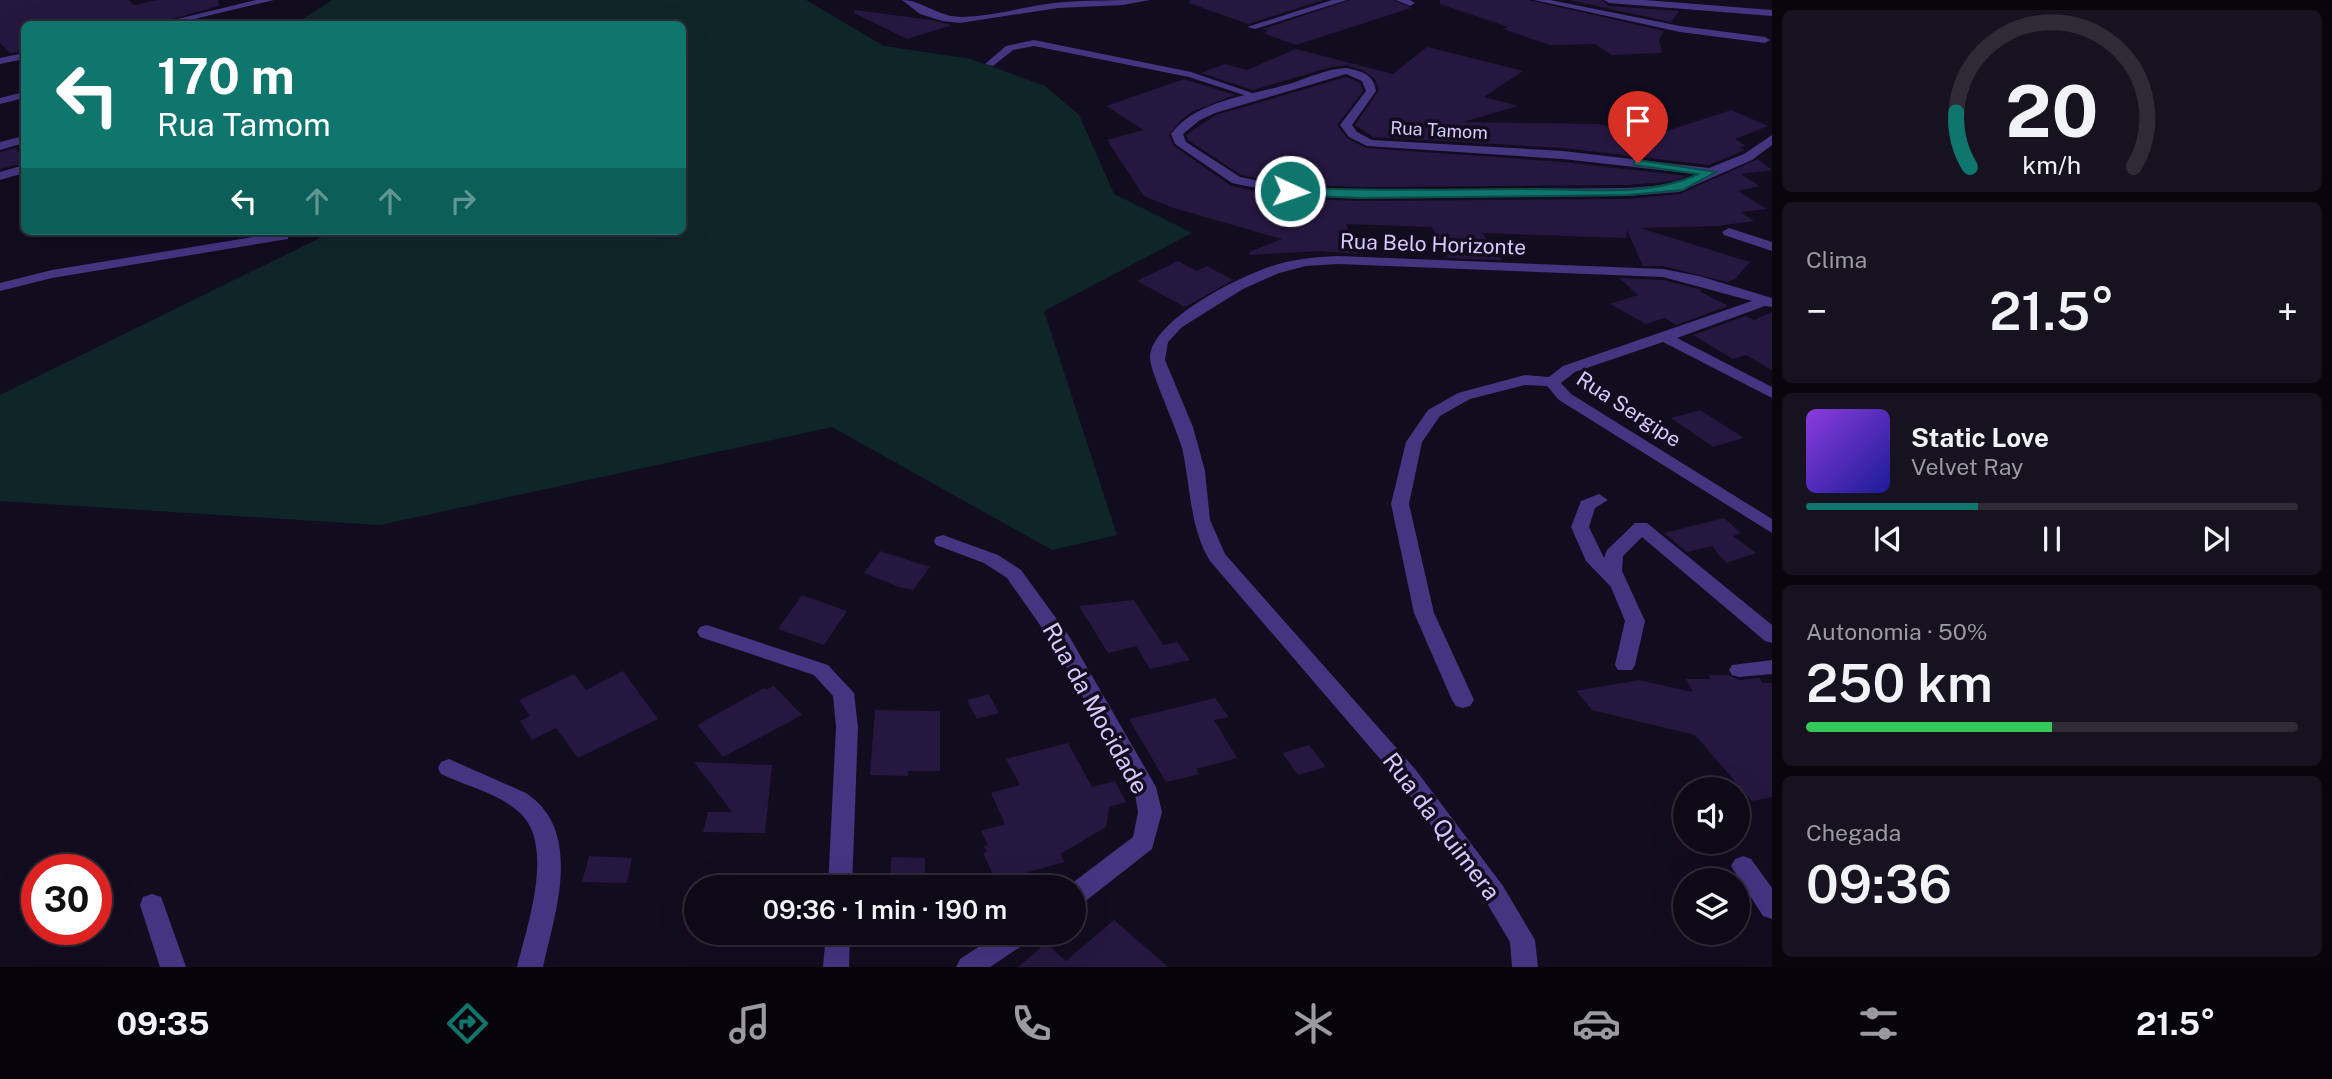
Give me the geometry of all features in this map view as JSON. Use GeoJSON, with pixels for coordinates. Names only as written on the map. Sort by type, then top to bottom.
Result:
{"type":"FeatureCollection","features":[{"type":"Feature","properties":{"kind":"street"},"geometry":{"type":"LineString","coordinates":[[175,21],[269,0]]}},
{"type":"Feature","properties":{"kind":"street"},"geometry":{"type":"LineString","coordinates":[[908,0],[935,17],[962,20],[1058,5],[1145,0]]}},
{"type":"Feature","properties":{"kind":"street"},"geometry":{"type":"LineString","coordinates":[[1252,27],[1342,0]]}},
{"type":"Feature","properties":{"kind":"street"},"geometry":{"type":"LineString","coordinates":[[1609,0],[1772,13]]}},
{"type":"Feature","properties":{"kind":"street"},"geometry":{"type":"LineString","coordinates":[[0,61],[21,57]]}},
{"type":"Feature","properties":{"kind":"street","name":"Rua Tamom"},"geometry":{"type":"LineString","coordinates":[[1710,172],[1563,155],[1371,143],[1348,132],[1346,125],[1371,91],[1371,85],[1364,76],[1346,71],[1256,96],[1190,121],[1180,128],[1177,134],[1181,144],[1236,180],[1302,192],[1628,192],[1679,188],[1748,157],[1772,139]]}},
{"type":"Feature","properties":{"kind":"street"},"geometry":{"type":"LineString","coordinates":[[0,102],[21,96]]}},
{"type":"Feature","properties":{"kind":"street"},"geometry":{"type":"LineString","coordinates":[[0,146],[21,141]]}},
{"type":"Feature","properties":{"kind":"street"},"geometry":{"type":"LineString","coordinates":[[0,176],[21,170]]}},
{"type":"Feature","properties":{"kind":"street"},"geometry":{"type":"LineString","coordinates":[[1729,232],[1772,247]]}},
{"type":"Feature","properties":{"kind":"street","name":"Rua Belo Horizonte"},"geometry":{"type":"LineString","coordinates":[[1340,695],[1217,557],[1201,520],[1196,471],[1185,427],[1157,360],[1161,341],[1177,324],[1238,286],[1274,270],[1306,262],[1338,260],[1662,273],[1694,279],[1768,301]]}},
{"type":"Feature","properties":{"kind":"street","name":"Rua Sergipe"},"geometry":{"type":"LineString","coordinates":[[1768,301],[1569,369],[1552,382],[1564,397],[1772,527]]}},
{"type":"Feature","properties":{"kind":"street"},"geometry":{"type":"LineString","coordinates":[[1666,338],[1772,393]]}},
{"type":"Feature","properties":{"kind":"street"},"geometry":{"type":"LineString","coordinates":[[1463,700],[1424,613],[1400,504],[1414,442],[1434,413],[1464,396],[1525,380],[1552,382]]}},
{"type":"Feature","properties":{"kind":"street"},"geometry":{"type":"LineString","coordinates":[[1599,500],[1587,505],[1580,527],[1593,557],[1621,591]]}},
{"type":"Feature","properties":{"kind":"street"},"geometry":{"type":"LineString","coordinates":[[1625,665],[1635,621],[1613,571],[1614,554],[1641,527],[1772,636]]}},
{"type":"Feature","properties":{"kind":"street","name":"Rua da Mocidade"},"geometry":{"type":"LineString","coordinates":[[943,541],[991,559],[1014,574],[1062,641],[1145,787],[1150,812],[1144,842],[1086,887]]}},
{"type":"Feature","properties":{"kind":"street"},"geometry":{"type":"LineString","coordinates":[[707,632],[821,670],[844,693],[847,727],[841,875]]}},
{"type":"Feature","properties":{"kind":"street"},"geometry":{"type":"LineString","coordinates":[[1739,670],[1772,667]]}},
{"type":"Feature","properties":{"kind":"street","name":"Rua da Quimera"},"geometry":{"type":"LineString","coordinates":[[1340,695],[1407,775],[1494,893],[1522,940],[1525,967]]}},
{"type":"Feature","properties":{"kind":"street"},"geometry":{"type":"LineString","coordinates":[[449,768],[528,805],[547,829],[551,855],[530,967]]}},
{"type":"Feature","properties":{"kind":"street"},"geometry":{"type":"LineString","coordinates":[[1743,866],[1772,908]]}},
{"type":"Feature","properties":{"kind":"street"},"geometry":{"type":"LineString","coordinates":[[152,905],[173,967]]}},
{"type":"Feature","properties":{"kind":"street"},"geometry":{"type":"LineString","coordinates":[[836,967],[837,945]]}},
{"type":"Feature","properties":{"kind":"street"},"geometry":{"type":"LineString","coordinates":[[969,967],[1002,945]]}},
{"type":"Feature","properties":{"kind":"lane"},"geometry":{"type":"LineString","coordinates":[[1538,0],[1680,29],[1765,40]]}},
{"type":"Feature","properties":{"kind":"lane"},"geometry":{"type":"LineString","coordinates":[[990,64],[1007,48],[1034,43],[1199,77],[1256,96]]}},
{"type":"Feature","properties":{"kind":"lane"},"geometry":{"type":"LineString","coordinates":[[0,287],[51,274],[284,236]]}},
{"type":"Feature","properties":{"kind":"green space"},"geometry":{"type":"Polygon","coordinates":[[[332,0],[806,0],[884,46],[971,59],[1045,86],[1079,115],[1114,194],[1192,233],[1044,311],[1117,535],[1052,550],[832,427],[380,525],[0,501],[0,395],[326,235],[686,235],[686,21],[300,21],[332,0]]]}},
{"type":"Feature","properties":{"kind":"building"},"geometry":{"type":"Polygon","coordinates":[[[0,0],[128,0],[134,5],[157,0],[218,0],[219,6],[165,21],[21,21],[21,51],[10,53],[0,43],[0,0]]]}},
{"type":"Feature","properties":{"kind":"building"},"geometry":{"type":"Polygon","coordinates":[[[1190,0],[1323,0],[1248,24],[1189,3],[1190,0]]]}},
{"type":"Feature","properties":{"kind":"building"},"geometry":{"type":"Polygon","coordinates":[[[1350,0],[1394,0],[1411,8],[1296,45],[1263,33],[1269,31],[1263,29],[1350,0]]]}},
{"type":"Feature","properties":{"kind":"building"},"geometry":{"type":"Polygon","coordinates":[[[1440,0],[1528,0],[1664,31],[1659,39],[1662,53],[1612,55],[1595,44],[1550,45],[1503,29],[1509,27],[1440,4],[1440,0]]]}},
{"type":"Feature","properties":{"kind":"building"},"geometry":{"type":"Polygon","coordinates":[[[1569,0],[1602,0],[1609,6],[1679,11],[1671,22],[1569,0]]]}},
{"type":"Feature","properties":{"kind":"building"},"geometry":{"type":"Polygon","coordinates":[[[855,10],[952,25],[907,39],[854,13],[855,10]]]}},
{"type":"Feature","properties":{"kind":"building"},"geometry":{"type":"Polygon","coordinates":[[[1427,47],[1523,71],[1484,97],[1518,106],[1463,122],[1597,124],[1630,130],[1628,136],[1658,134],[1731,110],[1768,126],[1735,139],[1746,146],[1739,147],[1745,150],[1709,165],[1563,148],[1373,137],[1355,125],[1379,90],[1375,79],[1362,70],[1347,65],[1331,67],[1253,90],[1201,73],[1225,64],[1247,70],[1296,49],[1393,74],[1427,47]]]}},
{"type":"Feature","properties":{"kind":"building"},"geometry":{"type":"Polygon","coordinates":[[[1346,77],[1360,83],[1363,91],[1337,125],[1348,139],[1366,148],[1563,162],[1687,176],[1675,181],[1628,185],[1359,187],[1290,184],[1241,175],[1188,140],[1186,135],[1216,115],[1346,77]]]}},
{"type":"Feature","properties":{"kind":"building"},"geometry":{"type":"Polygon","coordinates":[[[1184,79],[1235,95],[1193,111],[1180,121],[1169,135],[1174,146],[1231,186],[1290,198],[1359,201],[1628,199],[1680,194],[1758,159],[1772,170],[1741,174],[1759,186],[1738,191],[1767,209],[1741,212],[1754,221],[1717,226],[1640,228],[1750,262],[1735,279],[1727,282],[1663,266],[1643,266],[1627,230],[1626,238],[1482,233],[1502,260],[1448,258],[1432,227],[1346,224],[1357,254],[1321,251],[1250,255],[1249,252],[1282,239],[1174,208],[1144,196],[1107,140],[1144,130],[1106,106],[1184,79]]]}},
{"type":"Feature","properties":{"kind":"building"},"geometry":{"type":"Polygon","coordinates":[[[16,148],[21,164],[0,169],[0,152],[16,148]]]}},
{"type":"Feature","properties":{"kind":"building"},"geometry":{"type":"Polygon","coordinates":[[[1178,261],[1197,271],[1207,266],[1233,280],[1185,307],[1137,281],[1178,261]]]}},
{"type":"Feature","properties":{"kind":"building"},"geometry":{"type":"Polygon","coordinates":[[[1619,278],[1663,280],[1702,290],[1699,291],[1728,306],[1676,325],[1665,318],[1646,324],[1610,304],[1638,295],[1619,278]]]}},
{"type":"Feature","properties":{"kind":"building"},"geometry":{"type":"Polygon","coordinates":[[[1772,312],[1772,370],[1746,355],[1733,359],[1693,335],[1746,316],[1754,320],[1772,312]]]}},
{"type":"Feature","properties":{"kind":"building"},"geometry":{"type":"Polygon","coordinates":[[[1700,410],[1744,438],[1713,447],[1671,418],[1700,410]]]}},
{"type":"Feature","properties":{"kind":"building"},"geometry":{"type":"Polygon","coordinates":[[[1724,518],[1741,533],[1733,536],[1756,553],[1726,563],[1712,546],[1687,552],[1664,533],[1724,518]]]}},
{"type":"Feature","properties":{"kind":"building"},"geometry":{"type":"Polygon","coordinates":[[[880,551],[930,567],[913,590],[899,587],[864,573],[880,551]]]}},
{"type":"Feature","properties":{"kind":"building"},"geometry":{"type":"Polygon","coordinates":[[[802,595],[847,611],[824,645],[778,629],[802,595]]]}},
{"type":"Feature","properties":{"kind":"building"},"geometry":{"type":"Polygon","coordinates":[[[1134,600],[1163,645],[1177,642],[1190,660],[1150,669],[1136,646],[1108,653],[1079,606],[1134,600]]]}},
{"type":"Feature","properties":{"kind":"building"},"geometry":{"type":"Polygon","coordinates":[[[623,671],[658,719],[578,758],[556,728],[532,740],[520,721],[530,716],[519,700],[574,674],[586,690],[623,671]]]}},
{"type":"Feature","properties":{"kind":"building"},"geometry":{"type":"Polygon","coordinates":[[[1708,675],[1729,675],[1739,680],[1759,678],[1763,683],[1772,683],[1772,797],[1752,801],[1750,777],[1731,777],[1695,735],[1592,710],[1576,691],[1639,680],[1693,692],[1686,679],[1711,679],[1708,675]]]}},
{"type":"Feature","properties":{"kind":"building"},"geometry":{"type":"Polygon","coordinates":[[[774,686],[802,715],[723,757],[697,725],[764,688],[766,690],[774,686]]]}},
{"type":"Feature","properties":{"kind":"building"},"geometry":{"type":"Polygon","coordinates":[[[989,694],[999,713],[977,719],[967,700],[989,694]]]}},
{"type":"Feature","properties":{"kind":"building"},"geometry":{"type":"Polygon","coordinates":[[[1215,698],[1229,717],[1214,720],[1237,758],[1196,769],[1199,774],[1166,782],[1129,719],[1215,698]]]}},
{"type":"Feature","properties":{"kind":"building"},"geometry":{"type":"Polygon","coordinates":[[[875,710],[940,711],[940,771],[908,771],[908,776],[870,775],[875,710]]]}},
{"type":"Feature","properties":{"kind":"building"},"geometry":{"type":"Polygon","coordinates":[[[1068,743],[1092,787],[1115,781],[1126,802],[1109,807],[1106,827],[1060,854],[1065,862],[1018,875],[993,875],[983,853],[987,852],[984,846],[988,845],[981,831],[1005,824],[991,793],[1020,785],[1006,759],[1068,743]]]}},
{"type":"Feature","properties":{"kind":"building"},"geometry":{"type":"Polygon","coordinates":[[[1309,745],[1326,767],[1298,775],[1282,753],[1309,745]]]}},
{"type":"Feature","properties":{"kind":"building"},"geometry":{"type":"Polygon","coordinates":[[[694,762],[772,765],[765,833],[703,832],[708,812],[732,812],[694,762]]]}},
{"type":"Feature","properties":{"kind":"building"},"geometry":{"type":"Polygon","coordinates":[[[589,856],[632,858],[627,883],[582,882],[589,856]]]}},
{"type":"Feature","properties":{"kind":"building"},"geometry":{"type":"Polygon","coordinates":[[[891,857],[925,858],[925,875],[890,875],[891,857]]]}},
{"type":"Feature","properties":{"kind":"building"},"geometry":{"type":"Polygon","coordinates":[[[1114,920],[1168,967],[1018,967],[1044,945],[1048,945],[1066,961],[1114,920]]]}},
{"type":"Feature","properties":{"kind":"route"},"geometry":{"type":"LineString","coordinates":[[1290,191],[1359,194],[1461,191],[1628,192],[1679,188],[1710,172],[1638,163]]}}]}
